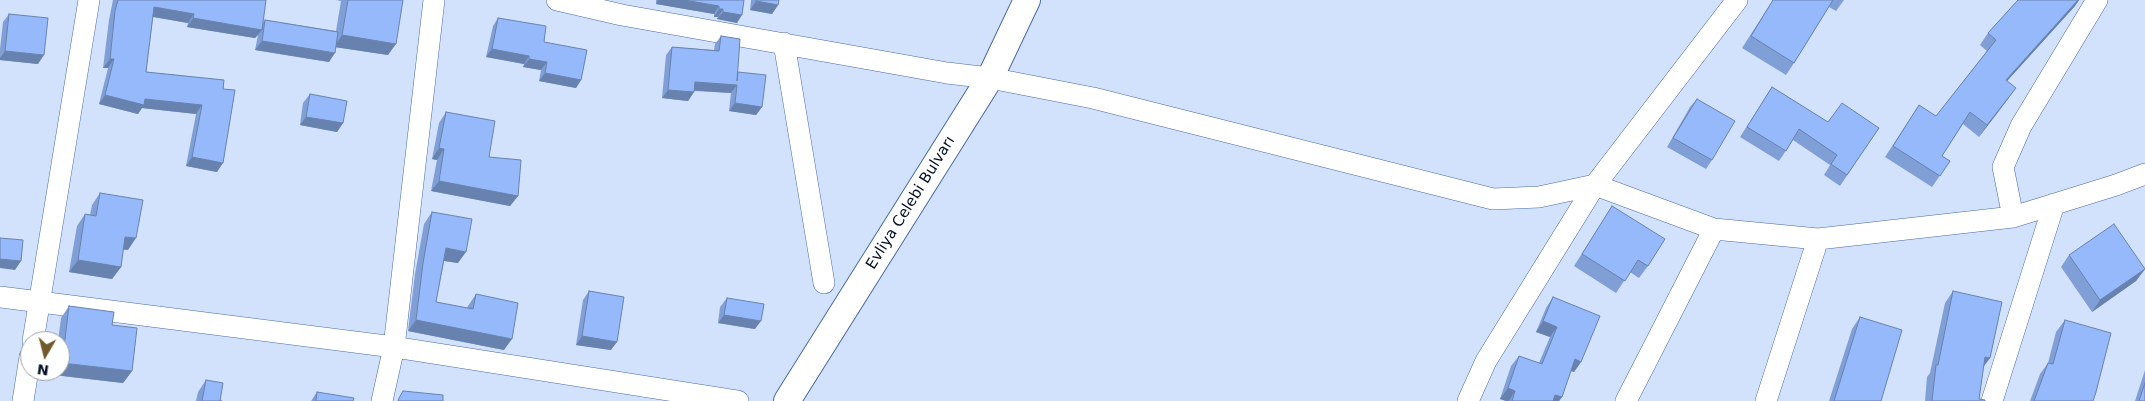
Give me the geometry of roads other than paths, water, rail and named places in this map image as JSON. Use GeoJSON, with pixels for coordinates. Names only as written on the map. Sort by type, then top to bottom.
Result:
{"type":"FeatureCollection","features":[{"type":"Feature","properties":{"kind":"main road","name":"Evliya Celebi Bulvarı"},"geometry":{"type":"LineString","coordinates":[[787,401],[990,78],[1027,0]]}},
{"type":"Feature","properties":{"kind":"street"},"geometry":{"type":"LineString","coordinates":[[35,331],[89,0]]}},
{"type":"Feature","properties":{"kind":"street"},"geometry":{"type":"LineString","coordinates":[[382,401],[394,347],[434,0]]}},
{"type":"Feature","properties":{"kind":"street"},"geometry":{"type":"LineString","coordinates":[[557,0],[622,15],[947,73],[990,78],[1093,98],[1492,199],[1539,197],[1594,185],[1714,229],[1818,239],[2013,217],[2145,174]]}},
{"type":"Feature","properties":{"kind":"street"},"geometry":{"type":"LineString","coordinates":[[1468,401],[1486,361],[1594,185],[1737,0]]}},
{"type":"Feature","properties":{"kind":"street"},"geometry":{"type":"LineString","coordinates":[[2013,217],[2003,167],[2021,126],[2097,0]]}},
{"type":"Feature","properties":{"kind":"street"},"geometry":{"type":"LineString","coordinates":[[784,43],[824,283]]}},
{"type":"Feature","properties":{"kind":"street"},"geometry":{"type":"LineString","coordinates":[[1992,401],[2054,204]]}},
{"type":"Feature","properties":{"kind":"street"},"geometry":{"type":"LineString","coordinates":[[1626,401],[1714,229]]}},
{"type":"Feature","properties":{"kind":"street"},"geometry":{"type":"LineString","coordinates":[[1766,401],[1818,239]]}},
{"type":"Feature","properties":{"kind":"street"},"geometry":{"type":"LineString","coordinates":[[0,297],[394,347],[738,401]]}},
{"type":"Feature","properties":{"kind":"street"},"geometry":{"type":"LineString","coordinates":[[23,401],[26,381]]}}]}
